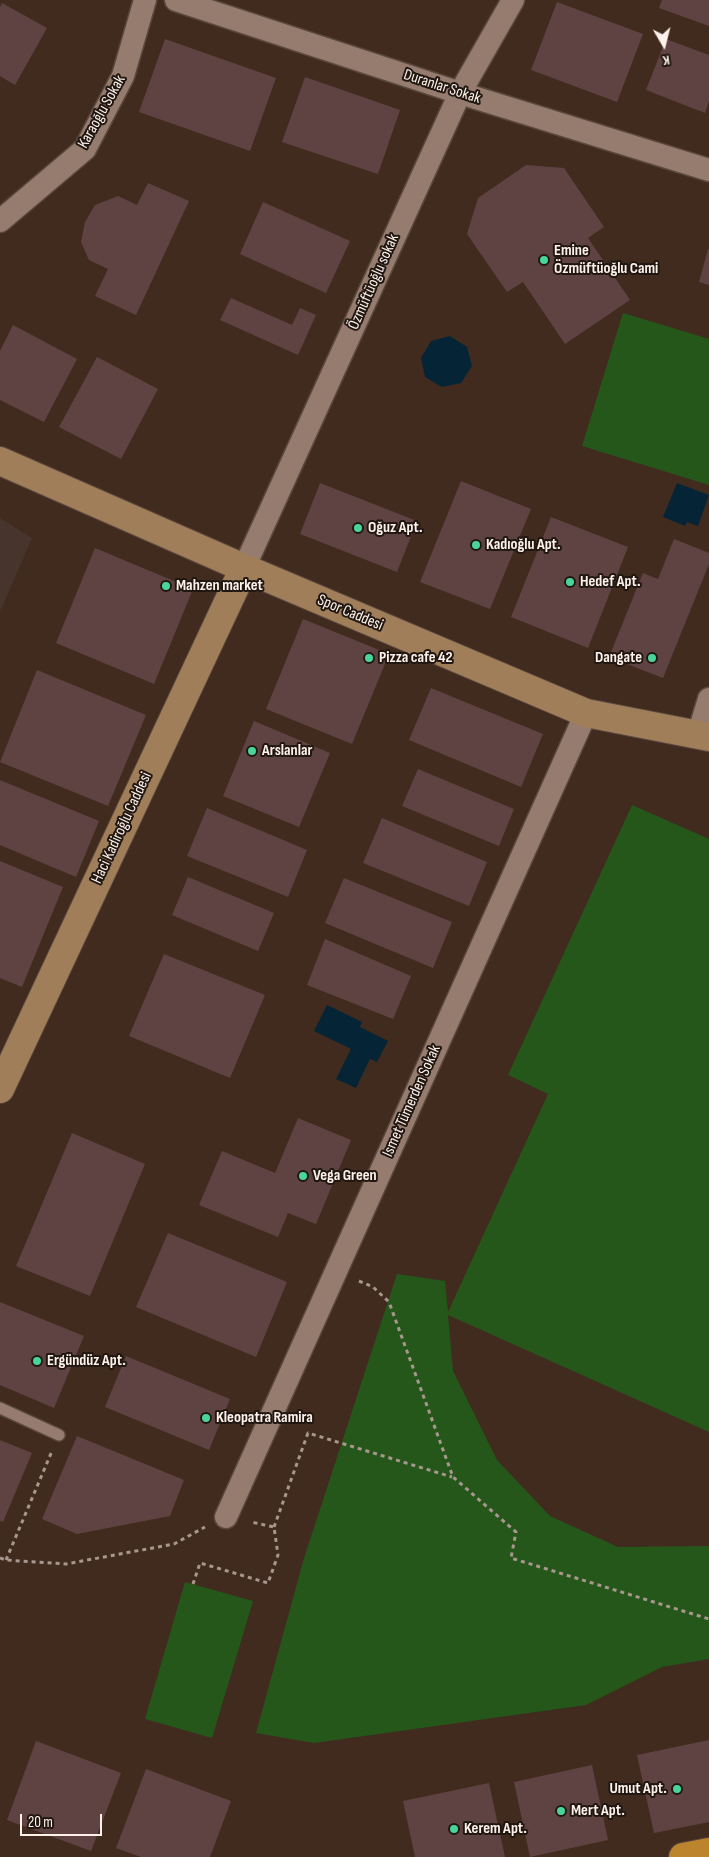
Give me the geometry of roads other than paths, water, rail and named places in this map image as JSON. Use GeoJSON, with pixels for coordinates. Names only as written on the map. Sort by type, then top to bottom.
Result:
{"type":"FeatureCollection","features":[{"type":"Feature","properties":{"kind":"highway"},"geometry":{"type":"LineString","coordinates":[[682,1857],[709,1852]]}},
{"type":"Feature","properties":{"kind":"street","name":"Karaoğlu Sokak"},"geometry":{"type":"LineString","coordinates":[[0,221],[85,149],[123,76],[145,0]]}},
{"type":"Feature","properties":{"kind":"street","name":"Duranlar Sokak"},"geometry":{"type":"LineString","coordinates":[[176,0],[460,93],[709,170]]}},
{"type":"Feature","properties":{"kind":"street","name":"Özmüftüoğlu sokak"},"geometry":{"type":"LineString","coordinates":[[244,568],[460,93],[512,0]]}},
{"type":"Feature","properties":{"kind":"street","name":"Spor Caddesi"},"geometry":{"type":"LineString","coordinates":[[0,461],[244,568],[586,713],[704,736]]}},
{"type":"Feature","properties":{"kind":"street","name":"Haci Kadiroğlu Caddesi"},"geometry":{"type":"LineString","coordinates":[[0,1088],[244,568]]}},
{"type":"Feature","properties":{"kind":"street"},"geometry":{"type":"LineString","coordinates":[[704,736],[709,699]]}},
{"type":"Feature","properties":{"kind":"street","name":"Ismet Tümerden Sokak"},"geometry":{"type":"LineString","coordinates":[[226,1516],[586,713]]}},
{"type":"Feature","properties":{"kind":"lane"},"geometry":{"type":"LineString","coordinates":[[0,1408],[59,1434]]}},
{"type":"Feature","properties":{"kind":"water"},"geometry":{"type":"Polygon","coordinates":[[[450,336],[467,347],[472,366],[461,383],[442,387],[425,377],[421,358],[431,341],[450,336]]]}},
{"type":"Feature","properties":{"kind":"water"},"geometry":{"type":"Polygon","coordinates":[[[677,483],[709,495],[698,526],[687,522],[685,526],[663,517],[677,483]]]}},
{"type":"Feature","properties":{"kind":"water"},"geometry":{"type":"Polygon","coordinates":[[[327,1005],[362,1022],[360,1027],[388,1041],[377,1062],[370,1059],[356,1088],[336,1079],[351,1049],[314,1031],[327,1005]]]}},
{"type":"Feature","properties":{"kind":"place","name":"Emine Özmüftüoğlu Cami"},"geometry":{"type":"Point","coordinates":[544,260]}},
{"type":"Feature","properties":{"kind":"place","name":"Oğuz Apt."},"geometry":{"type":"Point","coordinates":[358,528]}},
{"type":"Feature","properties":{"kind":"place","name":"Kadıoğlu Apt."},"geometry":{"type":"Point","coordinates":[476,545]}},
{"type":"Feature","properties":{"kind":"place","name":"Hedef Apt."},"geometry":{"type":"Point","coordinates":[570,582]}},
{"type":"Feature","properties":{"kind":"place","name":"Mahzen market"},"geometry":{"type":"Point","coordinates":[166,586]}},
{"type":"Feature","properties":{"kind":"place","name":"Pizza cafe 42"},"geometry":{"type":"Point","coordinates":[369,658]}},
{"type":"Feature","properties":{"kind":"place","name":"Dangate"},"geometry":{"type":"Point","coordinates":[652,658]}},
{"type":"Feature","properties":{"kind":"place","name":"Arslanlar"},"geometry":{"type":"Point","coordinates":[252,751]}},
{"type":"Feature","properties":{"kind":"place","name":"Vega Green"},"geometry":{"type":"Point","coordinates":[303,1176]}},
{"type":"Feature","properties":{"kind":"place","name":"Ergündüz Apt."},"geometry":{"type":"Point","coordinates":[37,1361]}},
{"type":"Feature","properties":{"kind":"place","name":"Kleopatra Ramira"},"geometry":{"type":"Point","coordinates":[206,1418]}},
{"type":"Feature","properties":{"kind":"place","name":"Umut Apt."},"geometry":{"type":"Point","coordinates":[677,1789]}},
{"type":"Feature","properties":{"kind":"place","name":"Mert Apt."},"geometry":{"type":"Point","coordinates":[561,1811]}},
{"type":"Feature","properties":{"kind":"place","name":"Kerem Apt."},"geometry":{"type":"Point","coordinates":[454,1829]}}]}
